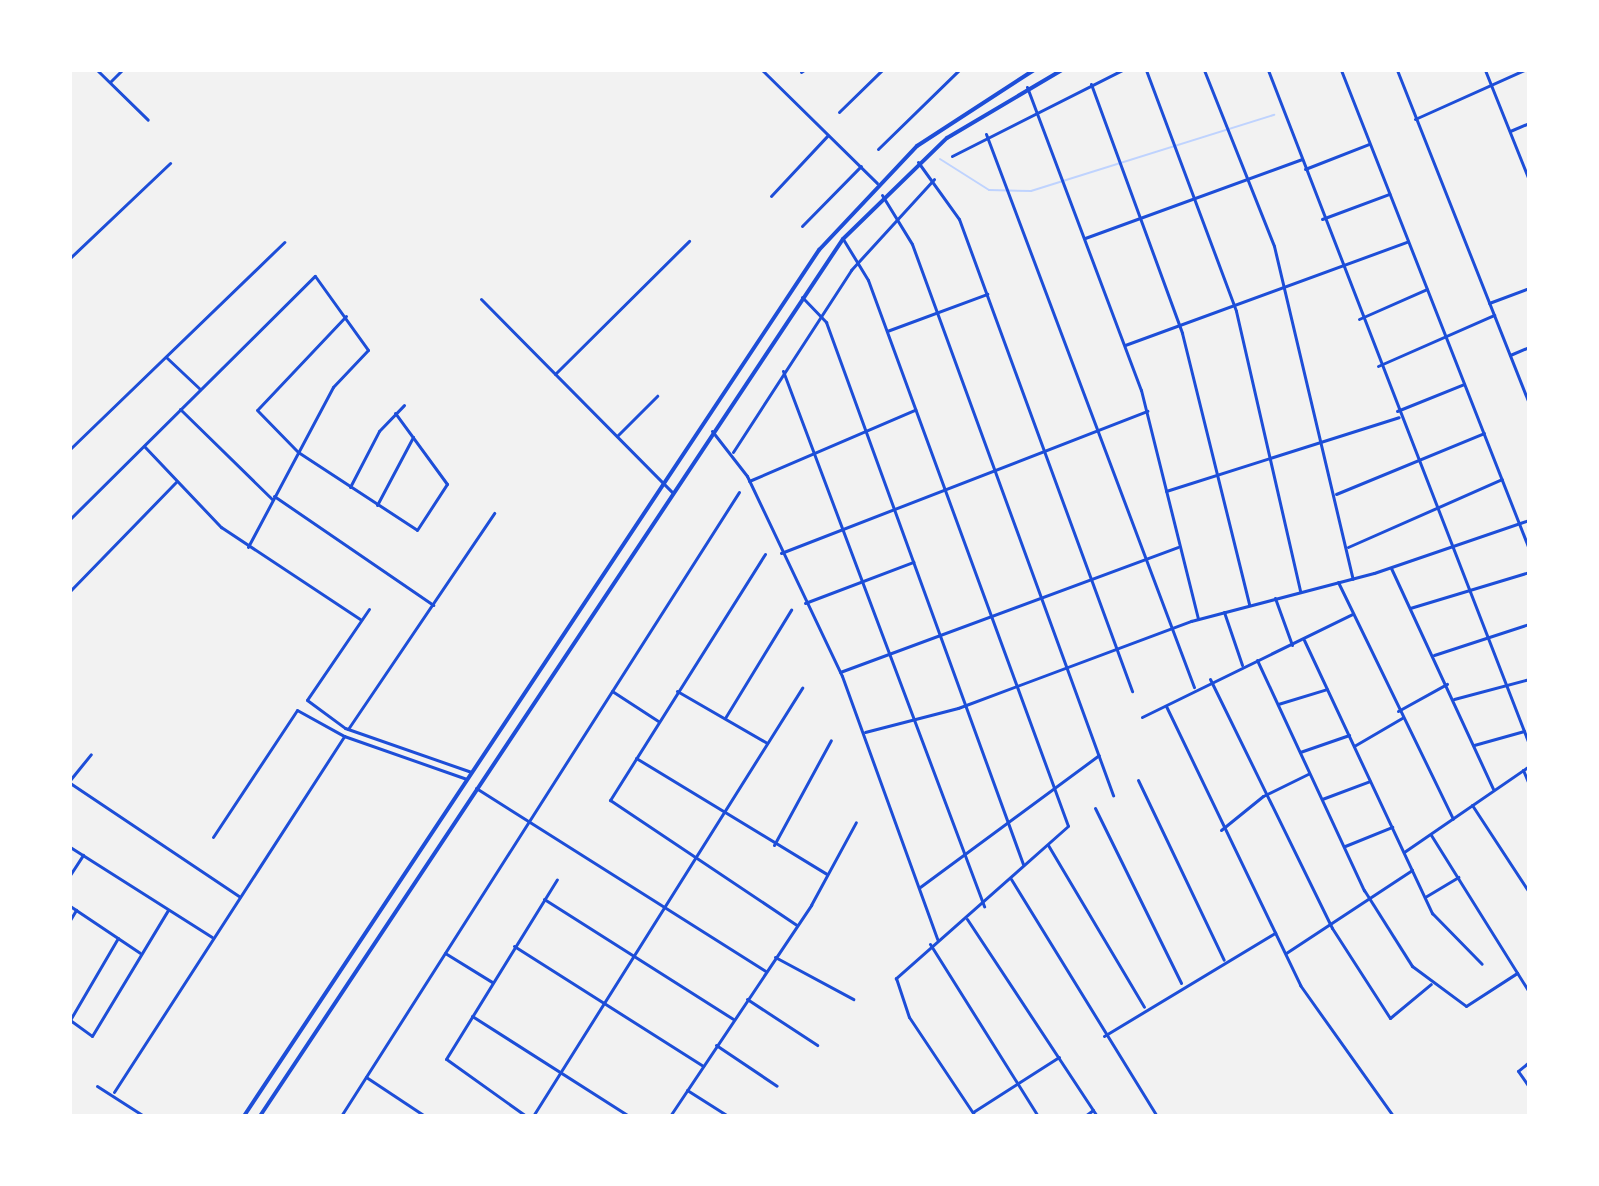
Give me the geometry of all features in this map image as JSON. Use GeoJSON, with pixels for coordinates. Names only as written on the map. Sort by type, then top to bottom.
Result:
{"type":"FeatureCollection","features":[{"type":"Feature","properties":{"kind":"street"},"geometry":{"type":"LineString","coordinates":[[97,70],[148,120]]}},
{"type":"Feature","properties":{"kind":"street"},"geometry":{"type":"LineString","coordinates":[[109,83],[122,70]]}},
{"type":"Feature","properties":{"kind":"street"},"geometry":{"type":"LineString","coordinates":[[762,70],[877,183]]}},
{"type":"Feature","properties":{"kind":"street"},"geometry":{"type":"LineString","coordinates":[[839,112],[882,70]]}},
{"type":"Feature","properties":{"kind":"street"},"geometry":{"type":"LineString","coordinates":[[878,149],[959,70]]}},
{"type":"Feature","properties":{"kind":"street"},"geometry":{"type":"LineString","coordinates":[[244,1116],[814,256],[877,183],[953,118],[1034,70]]}},
{"type":"Feature","properties":{"kind":"street"},"geometry":{"type":"LineString","coordinates":[[260,1116],[712,431],[843,239],[882,195],[918,162],[1027,87],[1062,70]]}},
{"type":"Feature","properties":{"kind":"street"},"geometry":{"type":"LineString","coordinates":[[952,156],[986,134],[1122,70]]}},
{"type":"Feature","properties":{"kind":"street"},"geometry":{"type":"LineString","coordinates":[[1146,70],[1234,308],[1266,459],[1300,591]]}},
{"type":"Feature","properties":{"kind":"street"},"geometry":{"type":"LineString","coordinates":[[1204,70],[1233,135],[1286,289],[1353,579]]}},
{"type":"Feature","properties":{"kind":"street"},"geometry":{"type":"LineString","coordinates":[[1268,70],[1359,319],[1529,744]]}},
{"type":"Feature","properties":{"kind":"street"},"geometry":{"type":"LineString","coordinates":[[1341,70],[1529,549]]}},
{"type":"Feature","properties":{"kind":"street"},"geometry":{"type":"LineString","coordinates":[[1397,70],[1529,403]]}},
{"type":"Feature","properties":{"kind":"street"},"geometry":{"type":"LineString","coordinates":[[1485,70],[1529,180]]}},
{"type":"Feature","properties":{"kind":"street"},"geometry":{"type":"LineString","coordinates":[[1415,119],[1524,70]]}},
{"type":"Feature","properties":{"kind":"street"},"geometry":{"type":"LineString","coordinates":[[1091,84],[1180,327],[1249,605]]}},
{"type":"Feature","properties":{"kind":"street"},"geometry":{"type":"LineString","coordinates":[[1027,87],[1147,411],[1198,619]]}},
{"type":"Feature","properties":{"kind":"street"},"geometry":{"type":"LineString","coordinates":[[1510,131],[1529,123]]}},
{"type":"Feature","properties":{"kind":"street"},"geometry":{"type":"LineString","coordinates":[[986,134],[1142,559],[1194,687]]}},
{"type":"Feature","properties":{"kind":"street"},"geometry":{"type":"LineString","coordinates":[[771,196],[828,135]]}},
{"type":"Feature","properties":{"kind":"street"},"geometry":{"type":"LineString","coordinates":[[1305,169],[1369,143]]}},
{"type":"Feature","properties":{"kind":"street"},"geometry":{"type":"LineString","coordinates":[[1085,238],[1302,159]]}},
{"type":"Feature","properties":{"kind":"street"},"geometry":{"type":"LineString","coordinates":[[918,162],[954,206],[1132,691]]}},
{"type":"Feature","properties":{"kind":"street"},"geometry":{"type":"LineString","coordinates":[[70,258],[170,163]]}},
{"type":"Feature","properties":{"kind":"street"},"geometry":{"type":"LineString","coordinates":[[802,226],[861,166]]}},
{"type":"Feature","properties":{"kind":"street"},"geometry":{"type":"LineString","coordinates":[[733,452],[783,371],[859,260],[934,179]]}},
{"type":"Feature","properties":{"kind":"street"},"geometry":{"type":"LineString","coordinates":[[1322,219],[1389,194]]}},
{"type":"Feature","properties":{"kind":"street"},"geometry":{"type":"LineString","coordinates":[[882,195],[897,216],[936,312],[1113,795]]}},
{"type":"Feature","properties":{"kind":"street"},"geometry":{"type":"LineString","coordinates":[[843,239],[859,260],[887,331],[1068,826],[1023,864],[984,906],[930,944],[896,978],[897,992],[974,1114],[1059,1057]]}},
{"type":"Feature","properties":{"kind":"street"},"geometry":{"type":"LineString","coordinates":[[555,374],[689,241]]}},
{"type":"Feature","properties":{"kind":"street"},"geometry":{"type":"LineString","coordinates":[[70,449],[284,242]]}},
{"type":"Feature","properties":{"kind":"street"},"geometry":{"type":"LineString","coordinates":[[1125,345],[1234,308],[1408,242]]}},
{"type":"Feature","properties":{"kind":"street"},"geometry":{"type":"LineString","coordinates":[[70,519],[317,277],[346,316],[367,352],[333,387],[248,547]]}},
{"type":"Feature","properties":{"kind":"street"},"geometry":{"type":"LineString","coordinates":[[1489,303],[1529,288]]}},
{"type":"Feature","properties":{"kind":"street"},"geometry":{"type":"LineString","coordinates":[[1359,319],[1427,289]]}},
{"type":"Feature","properties":{"kind":"street"},"geometry":{"type":"LineString","coordinates":[[887,331],[987,294]]}},
{"type":"Feature","properties":{"kind":"street"},"geometry":{"type":"LineString","coordinates":[[802,297],[823,315],[1023,864]]}},
{"type":"Feature","properties":{"kind":"street"},"geometry":{"type":"LineString","coordinates":[[481,299],[672,492]]}},
{"type":"Feature","properties":{"kind":"street"},"geometry":{"type":"LineString","coordinates":[[1378,366],[1494,315]]}},
{"type":"Feature","properties":{"kind":"street"},"geometry":{"type":"LineString","coordinates":[[346,316],[258,406],[298,452],[419,529],[447,484],[395,413]]}},
{"type":"Feature","properties":{"kind":"street"},"geometry":{"type":"LineString","coordinates":[[1510,355],[1529,347]]}},
{"type":"Feature","properties":{"kind":"street"},"geometry":{"type":"LineString","coordinates":[[166,357],[200,389]]}},
{"type":"Feature","properties":{"kind":"street"},"geometry":{"type":"LineString","coordinates":[[783,371],[984,906]]}},
{"type":"Feature","properties":{"kind":"street"},"geometry":{"type":"LineString","coordinates":[[1397,411],[1465,383]]}},
{"type":"Feature","properties":{"kind":"street"},"geometry":{"type":"LineString","coordinates":[[616,437],[657,396]]}},
{"type":"Feature","properties":{"kind":"street"},"geometry":{"type":"LineString","coordinates":[[350,487],[395,413],[404,405]]}},
{"type":"Feature","properties":{"kind":"street"},"geometry":{"type":"LineString","coordinates":[[180,409],[273,498],[433,605]]}},
{"type":"Feature","properties":{"kind":"street"},"geometry":{"type":"LineString","coordinates":[[749,481],[915,410]]}},
{"type":"Feature","properties":{"kind":"street"},"geometry":{"type":"LineString","coordinates":[[781,553],[1147,411]]}},
{"type":"Feature","properties":{"kind":"street"},"geometry":{"type":"LineString","coordinates":[[1166,491],[1399,417]]}},
{"type":"Feature","properties":{"kind":"street"},"geometry":{"type":"LineString","coordinates":[[712,431],[733,452],[749,481],[840,672],[865,732],[937,939]]}},
{"type":"Feature","properties":{"kind":"street"},"geometry":{"type":"LineString","coordinates":[[1335,494],[1484,433]]}},
{"type":"Feature","properties":{"kind":"street"},"geometry":{"type":"LineString","coordinates":[[377,505],[413,436]]}},
{"type":"Feature","properties":{"kind":"street"},"geometry":{"type":"LineString","coordinates":[[144,446],[248,547],[360,619]]}},
{"type":"Feature","properties":{"kind":"street"},"geometry":{"type":"LineString","coordinates":[[1346,547],[1437,510],[1502,479]]}},
{"type":"Feature","properties":{"kind":"street"},"geometry":{"type":"LineString","coordinates":[[70,591],[177,481]]}},
{"type":"Feature","properties":{"kind":"street"},"geometry":{"type":"LineString","coordinates":[[341,1116],[739,492]]}},
{"type":"Feature","properties":{"kind":"street"},"geometry":{"type":"LineString","coordinates":[[348,729],[494,513]]}},
{"type":"Feature","properties":{"kind":"street"},"geometry":{"type":"LineString","coordinates":[[865,732],[967,704],[1169,628],[1391,568],[1451,544],[1529,520]]}},
{"type":"Feature","properties":{"kind":"street"},"geometry":{"type":"LineString","coordinates":[[840,672],[1179,547]]}},
{"type":"Feature","properties":{"kind":"street"},"geometry":{"type":"LineString","coordinates":[[765,554],[636,757],[612,806],[797,925]]}},
{"type":"Feature","properties":{"kind":"street"},"geometry":{"type":"LineString","coordinates":[[805,603],[914,562]]}},
{"type":"Feature","properties":{"kind":"street"},"geometry":{"type":"LineString","coordinates":[[1391,568],[1434,655],[1493,789]]}},
{"type":"Feature","properties":{"kind":"street"},"geometry":{"type":"LineString","coordinates":[[1410,608],[1529,572]]}},
{"type":"Feature","properties":{"kind":"street"},"geometry":{"type":"LineString","coordinates":[[1338,582],[1453,819]]}},
{"type":"Feature","properties":{"kind":"street"},"geometry":{"type":"LineString","coordinates":[[1275,598],[1292,645]]}},
{"type":"Feature","properties":{"kind":"street"},"geometry":{"type":"LineString","coordinates":[[369,609],[307,695],[348,729],[471,772]]}},
{"type":"Feature","properties":{"kind":"street"},"geometry":{"type":"LineString","coordinates":[[725,718],[791,610]]}},
{"type":"Feature","properties":{"kind":"street"},"geometry":{"type":"LineString","coordinates":[[1224,612],[1242,665]]}},
{"type":"Feature","properties":{"kind":"street"},"geometry":{"type":"LineString","coordinates":[[1142,717],[1210,679],[1304,640],[1352,614]]}},
{"type":"Feature","properties":{"kind":"street"},"geometry":{"type":"LineString","coordinates":[[1434,655],[1529,624]]}},
{"type":"Feature","properties":{"kind":"street"},"geometry":{"type":"LineString","coordinates":[[1304,640],[1444,933],[1482,964]]}},
{"type":"Feature","properties":{"kind":"street"},"geometry":{"type":"LineString","coordinates":[[1257,660],[1368,897],[1431,984],[1470,1006],[1517,973]]}},
{"type":"Feature","properties":{"kind":"street"},"geometry":{"type":"LineString","coordinates":[[1210,679],[1263,796],[1332,928],[1390,1018],[1431,984]]}},
{"type":"Feature","properties":{"kind":"street"},"geometry":{"type":"LineString","coordinates":[[1454,699],[1529,679]]}},
{"type":"Feature","properties":{"kind":"street"},"geometry":{"type":"LineString","coordinates":[[1398,711],[1447,684]]}},
{"type":"Feature","properties":{"kind":"street"},"geometry":{"type":"LineString","coordinates":[[533,1116],[726,815],[802,688]]}},
{"type":"Feature","properties":{"kind":"street"},"geometry":{"type":"LineString","coordinates":[[1278,704],[1327,689]]}},
{"type":"Feature","properties":{"kind":"street"},"geometry":{"type":"LineString","coordinates":[[612,691],[658,721]]}},
{"type":"Feature","properties":{"kind":"street"},"geometry":{"type":"LineString","coordinates":[[677,691],[768,743]]}},
{"type":"Feature","properties":{"kind":"street"},"geometry":{"type":"LineString","coordinates":[[1166,706],[1221,830],[1313,1006],[1393,1116]]}},
{"type":"Feature","properties":{"kind":"street"},"geometry":{"type":"LineString","coordinates":[[213,837],[294,713],[305,711],[344,736],[467,779]]}},
{"type":"Feature","properties":{"kind":"street"},"geometry":{"type":"LineString","coordinates":[[1354,746],[1402,718]]}},
{"type":"Feature","properties":{"kind":"street"},"geometry":{"type":"LineString","coordinates":[[1521,724],[1529,722]]}},
{"type":"Feature","properties":{"kind":"street"},"geometry":{"type":"LineString","coordinates":[[1474,745],[1524,731]]}},
{"type":"Feature","properties":{"kind":"street"},"geometry":{"type":"LineString","coordinates":[[1300,752],[1349,735]]}},
{"type":"Feature","properties":{"kind":"street"},"geometry":{"type":"LineString","coordinates":[[114,1092],[344,736]]}},
{"type":"Feature","properties":{"kind":"street"},"geometry":{"type":"LineString","coordinates":[[774,845],[831,740]]}},
{"type":"Feature","properties":{"kind":"street"},"geometry":{"type":"LineString","coordinates":[[91,754],[70,782],[239,896]]}},
{"type":"Feature","properties":{"kind":"street"},"geometry":{"type":"LineString","coordinates":[[919,887],[1007,818],[1099,755]]}},
{"type":"Feature","properties":{"kind":"street"},"geometry":{"type":"LineString","coordinates":[[636,757],[774,845],[827,874]]}},
{"type":"Feature","properties":{"kind":"street"},"geometry":{"type":"LineString","coordinates":[[1404,852],[1529,766]]}},
{"type":"Feature","properties":{"kind":"street"},"geometry":{"type":"LineString","coordinates":[[1523,770],[1529,784]]}},
{"type":"Feature","properties":{"kind":"street"},"geometry":{"type":"LineString","coordinates":[[1221,830],[1263,796],[1310,774]]}},
{"type":"Feature","properties":{"kind":"street"},"geometry":{"type":"LineString","coordinates":[[1138,780],[1224,960]]}},
{"type":"Feature","properties":{"kind":"street"},"geometry":{"type":"LineString","coordinates":[[1322,799],[1370,781]]}},
{"type":"Feature","properties":{"kind":"street"},"geometry":{"type":"LineString","coordinates":[[476,788],[765,971]]}},
{"type":"Feature","properties":{"kind":"street"},"geometry":{"type":"LineString","coordinates":[[1472,805],[1529,892]]}},
{"type":"Feature","properties":{"kind":"street"},"geometry":{"type":"LineString","coordinates":[[1095,808],[1182,985]]}},
{"type":"Feature","properties":{"kind":"street"},"geometry":{"type":"LineString","coordinates":[[670,1116],[797,925],[856,822]]}},
{"type":"Feature","properties":{"kind":"street"},"geometry":{"type":"LineString","coordinates":[[1345,846],[1392,827]]}},
{"type":"Feature","properties":{"kind":"street"},"geometry":{"type":"LineString","coordinates":[[1431,835],[1529,992]]}},
{"type":"Feature","properties":{"kind":"street"},"geometry":{"type":"LineString","coordinates":[[1048,845],[1144,1008]]}},
{"type":"Feature","properties":{"kind":"street"},"geometry":{"type":"LineString","coordinates":[[70,847],[212,937]]}},
{"type":"Feature","properties":{"kind":"street"},"geometry":{"type":"LineString","coordinates":[[70,875],[83,855]]}},
{"type":"Feature","properties":{"kind":"street"},"geometry":{"type":"LineString","coordinates":[[1285,953],[1332,928],[1368,897],[1412,870]]}},
{"type":"Feature","properties":{"kind":"street"},"geometry":{"type":"LineString","coordinates":[[1425,897],[1458,877]]}},
{"type":"Feature","properties":{"kind":"street"},"geometry":{"type":"LineString","coordinates":[[526,1116],[447,1063],[492,982],[557,879]]}},
{"type":"Feature","properties":{"kind":"street"},"geometry":{"type":"LineString","coordinates":[[1011,879],[1104,1036],[1157,1116]]}},
{"type":"Feature","properties":{"kind":"street"},"geometry":{"type":"LineString","coordinates":[[544,899],[734,1019]]}},
{"type":"Feature","properties":{"kind":"street"},"geometry":{"type":"LineString","coordinates":[[70,906],[142,954]]}},
{"type":"Feature","properties":{"kind":"street"},"geometry":{"type":"LineString","coordinates":[[70,920],[76,910]]}},
{"type":"Feature","properties":{"kind":"street"},"geometry":{"type":"LineString","coordinates":[[118,938],[70,1020],[92,1036],[168,910]]}},
{"type":"Feature","properties":{"kind":"street"},"geometry":{"type":"LineString","coordinates":[[967,919],[1097,1116]]}},
{"type":"Feature","properties":{"kind":"street"},"geometry":{"type":"LineString","coordinates":[[1104,1036],[1182,985],[1275,933]]}},
{"type":"Feature","properties":{"kind":"street"},"geometry":{"type":"LineString","coordinates":[[930,944],[1015,1085],[1038,1116]]}},
{"type":"Feature","properties":{"kind":"street"},"geometry":{"type":"LineString","coordinates":[[514,946],[703,1066]]}},
{"type":"Feature","properties":{"kind":"street"},"geometry":{"type":"LineString","coordinates":[[445,953],[492,982]]}},
{"type":"Feature","properties":{"kind":"street"},"geometry":{"type":"LineString","coordinates":[[775,957],[853,999]]}},
{"type":"Feature","properties":{"kind":"street"},"geometry":{"type":"LineString","coordinates":[[747,999],[817,1045]]}},
{"type":"Feature","properties":{"kind":"street"},"geometry":{"type":"LineString","coordinates":[[472,1016],[629,1116]]}},
{"type":"Feature","properties":{"kind":"street"},"geometry":{"type":"LineString","coordinates":[[716,1045],[777,1086]]}},
{"type":"Feature","properties":{"kind":"street"},"geometry":{"type":"LineString","coordinates":[[1529,1062],[1518,1071],[1529,1087]]}},
{"type":"Feature","properties":{"kind":"street"},"geometry":{"type":"LineString","coordinates":[[366,1077],[425,1116]]}},
{"type":"Feature","properties":{"kind":"street"},"geometry":{"type":"LineString","coordinates":[[97,1086],[114,1092],[144,1116]]}},
{"type":"Feature","properties":{"kind":"street"},"geometry":{"type":"LineString","coordinates":[[687,1090],[728,1116]]}},
{"type":"Feature","properties":{"kind":"street"},"geometry":{"type":"LineString","coordinates":[[1085,1116],[1093,1110]]}},
{"type":"Feature","properties":{"kind":"waterway"},"geometry":{"type":"LineString","coordinates":[[940,159],[989,190],[1031,191],[1274,115]]}}]}
